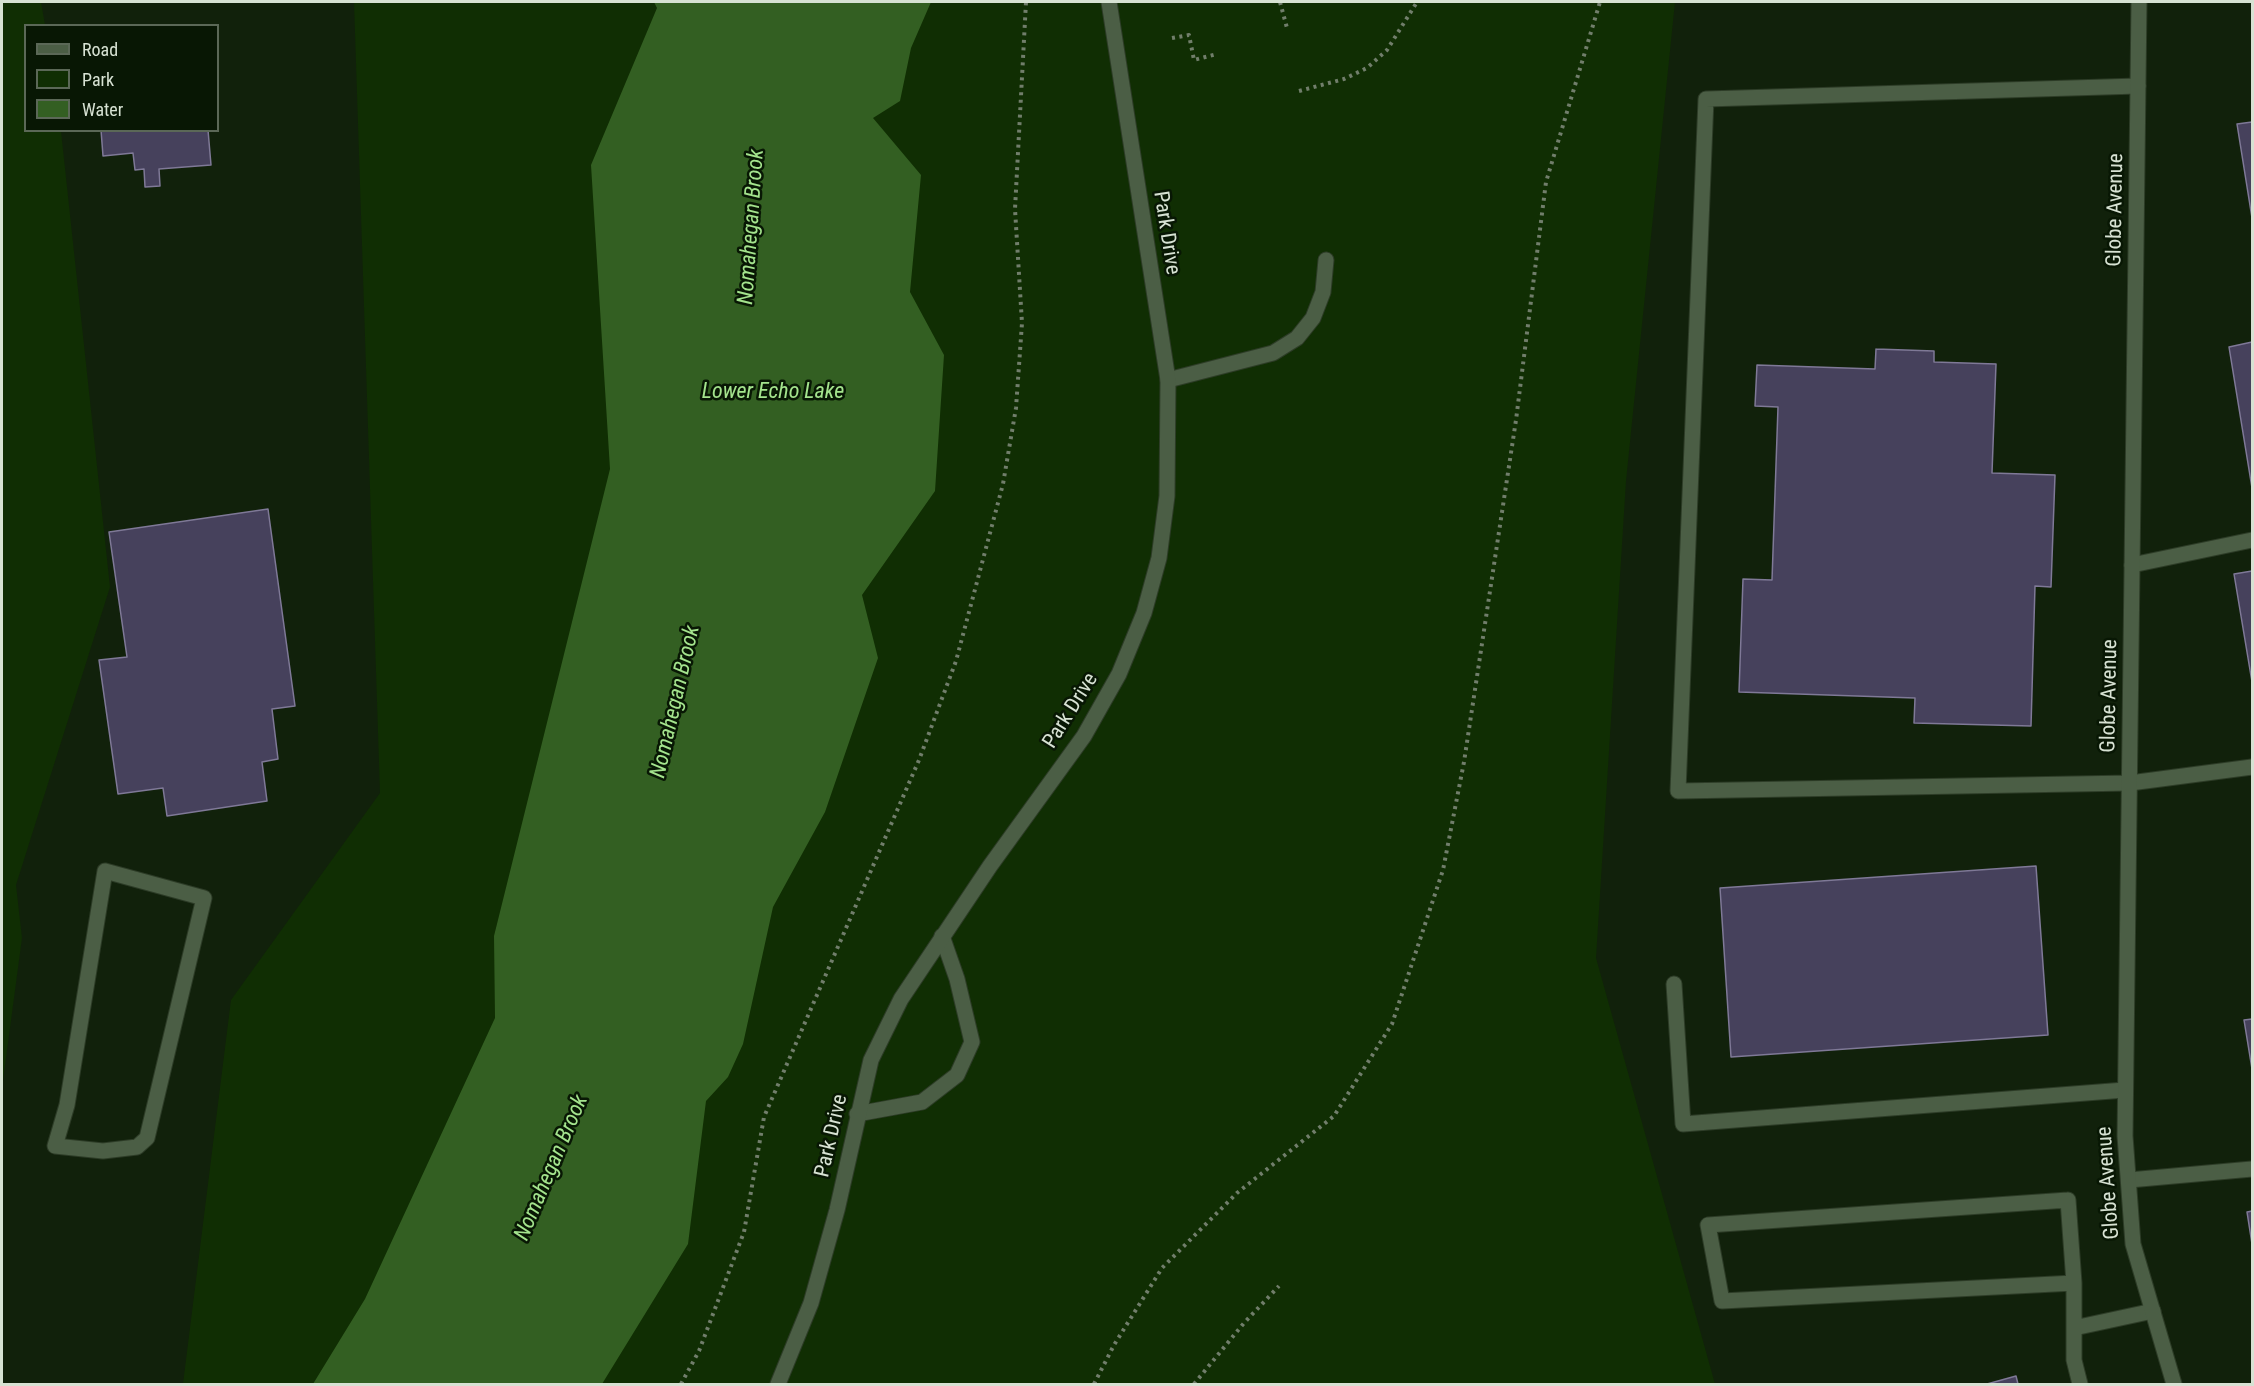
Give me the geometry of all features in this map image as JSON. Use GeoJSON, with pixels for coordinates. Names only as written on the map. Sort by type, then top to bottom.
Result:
{"type":"FeatureCollection","features":[{"type":"Feature","properties":{"kind":"street","name":"Park Drive"},"geometry":{"type":"LineString","coordinates":[[778,1384],[811,1303],[837,1210],[871,1060],[901,999],[942,936],[1084,736],[1119,674],[1144,613],[1159,558],[1167,496],[1168,380],[1109,2]]}},
{"type":"Feature","properties":{"kind":"street","name":"Globe Avenue"},"geometry":{"type":"LineString","coordinates":[[2139,2],[2125,1090],[2133,1244],[2174,1384]]}},
{"type":"Feature","properties":{"kind":"street"},"geometry":{"type":"LineString","coordinates":[[2138,86],[1706,99],[1678,791],[2130,783],[2253,767]]}},
{"type":"Feature","properties":{"kind":"street"},"geometry":{"type":"LineString","coordinates":[[1168,380],[1273,353],[1297,338],[1313,318],[1323,292],[1326,260]]}},
{"type":"Feature","properties":{"kind":"street"},"geometry":{"type":"LineString","coordinates":[[2132,565],[2253,540]]}},
{"type":"Feature","properties":{"kind":"street"},"geometry":{"type":"LineString","coordinates":[[105,871],[204,898],[147,1138],[137,1147],[122,1150],[55,1146],[67,1105],[105,871]]}},
{"type":"Feature","properties":{"kind":"street"},"geometry":{"type":"LineString","coordinates":[[857,1114],[922,1101],[957,1075],[972,1042],[942,936]]}},
{"type":"Feature","properties":{"kind":"street"},"geometry":{"type":"LineString","coordinates":[[1674,984],[1683,1124],[2125,1090]]}},
{"type":"Feature","properties":{"kind":"street"},"geometry":{"type":"LineString","coordinates":[[2128,1180],[2253,1169]]}},
{"type":"Feature","properties":{"kind":"street"},"geometry":{"type":"LineString","coordinates":[[2074,1283],[1722,1301],[1708,1225],[2067,1200],[2074,1283],[2074,1360],[2080,1384]]}},
{"type":"Feature","properties":{"kind":"street"},"geometry":{"type":"LineString","coordinates":[[2074,1328],[2153,1311]]}},
{"type":"Feature","properties":{"kind":"path"},"geometry":{"type":"LineString","coordinates":[[681,1384],[699,1351],[744,1232],[764,1117],[919,760],[956,661],[1003,484],[1016,408],[1022,322],[1015,209],[1026,2]]}},
{"type":"Feature","properties":{"kind":"path"},"geometry":{"type":"LineString","coordinates":[[1280,2],[1287,28]]}},
{"type":"Feature","properties":{"kind":"path"},"geometry":{"type":"LineString","coordinates":[[1299,91],[1344,79],[1367,68],[1387,50],[1417,2]]}},
{"type":"Feature","properties":{"kind":"path"},"geometry":{"type":"LineString","coordinates":[[1094,1384],[1114,1345],[1162,1268],[1237,1193],[1334,1116],[1392,1024],[1443,870],[1464,762],[1512,443],[1546,182],[1600,2]]}},
{"type":"Feature","properties":{"kind":"path"},"geometry":{"type":"LineString","coordinates":[[1172,38],[1189,35],[1194,60],[1216,54]]}},
{"type":"Feature","properties":{"kind":"path"},"geometry":{"type":"LineString","coordinates":[[1194,1384],[1244,1323],[1279,1286]]}},
{"type":"Feature","properties":{"kind":"green space"},"geometry":{"type":"Polygon","coordinates":[[[2,2],[41,2],[45,24],[24,24],[24,132],[61,132],[110,587],[16,885],[22,938],[2,1088],[2,2]]]}},
{"type":"Feature","properties":{"kind":"green space"},"geometry":{"type":"Polygon","coordinates":[[[354,2],[1675,2],[1626,481],[1596,958],[1715,1384],[183,1384],[231,1000],[380,793],[354,2]]]}},
{"type":"Feature","properties":{"kind":"water","name":"Lower Echo Lake"},"geometry":{"type":"Polygon","coordinates":[[[654,2],[931,2],[911,48],[900,101],[873,118],[921,175],[910,292],[944,355],[935,491],[862,595],[878,658],[825,812],[773,907],[743,1044],[728,1077],[706,1101],[688,1244],[602,1384],[313,1384],[365,1299],[495,1018],[494,936],[610,469],[591,165],[657,8],[654,2]]]}},
{"type":"Feature","properties":{"kind":"building"},"geometry":{"type":"Polygon","coordinates":[[[2252,122],[2252,218],[2237,124],[2252,122]]]}},
{"type":"Feature","properties":{"kind":"building"},"geometry":{"type":"Polygon","coordinates":[[[101,132],[208,132],[211,165],[159,169],[160,186],[145,187],[144,169],[135,170],[133,153],[103,156],[101,132]]]}},
{"type":"Feature","properties":{"kind":"building"},"geometry":{"type":"Polygon","coordinates":[[[2252,342],[2252,488],[2229,347],[2252,342]]]}},
{"type":"Feature","properties":{"kind":"building"},"geometry":{"type":"Polygon","coordinates":[[[1876,349],[1934,351],[1934,362],[1996,364],[1992,473],[2055,475],[2051,587],[2035,586],[2031,726],[1914,723],[1915,698],[1739,692],[1743,579],[1772,580],[1778,407],[1755,406],[1757,365],[1875,369],[1876,349]]]}},
{"type":"Feature","properties":{"kind":"building"},"geometry":{"type":"Polygon","coordinates":[[[268,509],[295,706],[272,709],[278,759],[262,762],[267,801],[167,816],[163,788],[118,794],[99,660],[127,657],[109,532],[268,509]]]}},
{"type":"Feature","properties":{"kind":"building"},"geometry":{"type":"Polygon","coordinates":[[[2252,571],[2252,682],[2234,574],[2252,571]]]}},
{"type":"Feature","properties":{"kind":"building"},"geometry":{"type":"Polygon","coordinates":[[[2036,866],[2048,1035],[1731,1057],[1720,888],[2036,866]]]}},
{"type":"Feature","properties":{"kind":"building"},"geometry":{"type":"Polygon","coordinates":[[[2252,1019],[2252,1069],[2244,1020],[2252,1019]]]}},
{"type":"Feature","properties":{"kind":"building"},"geometry":{"type":"Polygon","coordinates":[[[2252,1211],[2252,1244],[2247,1212],[2252,1211]]]}},
{"type":"Feature","properties":{"kind":"building"},"geometry":{"type":"Polygon","coordinates":[[[2016,1376],[2018,1384],[1987,1384],[2016,1376]]]}},
{"type":"Feature","properties":{"kind":"water label","name":"Nomahegan Brook"},"geometry":{"type":"Point","coordinates":[752,227]}},
{"type":"Feature","properties":{"kind":"water label","name":"Nomahegan Brook"},"geometry":{"type":"Point","coordinates":[676,702]}},
{"type":"Feature","properties":{"kind":"water label","name":"Nomahegan Brook"},"geometry":{"type":"Point","coordinates":[552,1168]}}]}
